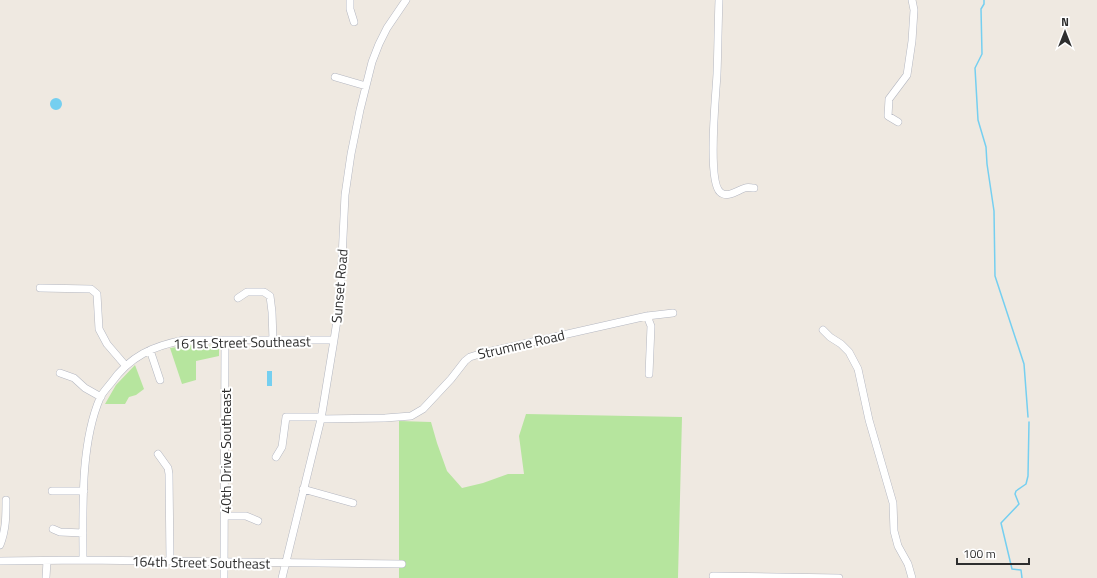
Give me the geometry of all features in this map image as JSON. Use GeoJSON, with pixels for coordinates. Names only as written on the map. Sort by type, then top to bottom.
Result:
{"type":"FeatureCollection","features":[{"type":"Feature","properties":{"kind":"street"},"geometry":{"type":"LineString","coordinates":[[350,0],[350,9],[354,22]]}},
{"type":"Feature","properties":{"kind":"street","name":"Sunset Road"},"geometry":{"type":"LineString","coordinates":[[282,578],[321,418],[334,340],[340,301],[345,196],[351,154],[372,62],[387,28],[406,0]]}},
{"type":"Feature","properties":{"kind":"street"},"geometry":{"type":"LineString","coordinates":[[719,0],[713,141],[714,174],[717,188],[720,193],[725,195],[733,194],[747,187],[754,188]]}},
{"type":"Feature","properties":{"kind":"street"},"geometry":{"type":"LineString","coordinates":[[898,122],[888,116],[889,99],[907,74],[912,41],[914,10],[912,0]]}},
{"type":"Feature","properties":{"kind":"street"},"geometry":{"type":"LineString","coordinates":[[335,77],[366,86]]}},
{"type":"Feature","properties":{"kind":"street"},"geometry":{"type":"LineString","coordinates":[[40,288],[91,289],[98,294],[99,329],[107,344],[125,366]]}},
{"type":"Feature","properties":{"kind":"street"},"geometry":{"type":"LineString","coordinates":[[238,298],[246,292],[264,292],[270,296],[273,340]]}},
{"type":"Feature","properties":{"kind":"street","name":"Strumme Road"},"geometry":{"type":"LineString","coordinates":[[276,457],[282,447],[286,417],[385,418],[411,416],[423,409],[451,379],[465,360],[470,357],[490,351],[647,316],[673,313]]}},
{"type":"Feature","properties":{"kind":"street"},"geometry":{"type":"LineString","coordinates":[[647,316],[650,326],[649,374]]}},
{"type":"Feature","properties":{"kind":"street"},"geometry":{"type":"LineString","coordinates":[[823,330],[830,338],[841,344],[849,352],[856,365],[871,428],[893,503],[894,531],[898,546],[908,564],[912,578]]}},
{"type":"Feature","properties":{"kind":"street","name":"161st Street Southeast"},"geometry":{"type":"LineString","coordinates":[[83,560],[84,490],[89,437],[101,397],[125,366],[150,350],[167,343],[184,340],[334,340]]}},
{"type":"Feature","properties":{"kind":"street","name":"40th Drive Southeast"},"geometry":{"type":"LineString","coordinates":[[224,578],[225,340]]}},
{"type":"Feature","properties":{"kind":"street"},"geometry":{"type":"LineString","coordinates":[[150,350],[160,380]]}},
{"type":"Feature","properties":{"kind":"street"},"geometry":{"type":"LineString","coordinates":[[60,372],[74,378],[85,388],[101,397]]}},
{"type":"Feature","properties":{"kind":"street"},"geometry":{"type":"LineString","coordinates":[[158,454],[168,468],[169,474],[170,561]]}},
{"type":"Feature","properties":{"kind":"street"},"geometry":{"type":"LineString","coordinates":[[303,489],[352,503]]}},
{"type":"Feature","properties":{"kind":"street"},"geometry":{"type":"LineString","coordinates":[[52,491],[84,490]]}},
{"type":"Feature","properties":{"kind":"street"},"geometry":{"type":"LineString","coordinates":[[0,545],[5,528],[6,500]]}},
{"type":"Feature","properties":{"kind":"street"},"geometry":{"type":"LineString","coordinates":[[225,516],[246,516],[258,521]]}},
{"type":"Feature","properties":{"kind":"street"},"geometry":{"type":"LineString","coordinates":[[54,529],[60,532],[83,533]]}},
{"type":"Feature","properties":{"kind":"street","name":"164th Street Southeast"},"geometry":{"type":"LineString","coordinates":[[0,561],[83,560],[402,564]]}},
{"type":"Feature","properties":{"kind":"street"},"geometry":{"type":"LineString","coordinates":[[46,578],[47,561]]}},
{"type":"Feature","properties":{"kind":"street"},"geometry":{"type":"LineString","coordinates":[[713,576],[839,578]]}},
{"type":"Feature","properties":{"kind":"green space"},"geometry":{"type":"Polygon","coordinates":[[[192,345],[217,346],[219,349],[219,356],[196,361],[196,380],[182,384],[170,348],[192,345]]]}},
{"type":"Feature","properties":{"kind":"green space"},"geometry":{"type":"Polygon","coordinates":[[[135,365],[144,389],[136,395],[129,397],[125,404],[105,404],[116,385],[135,365]]]}},
{"type":"Feature","properties":{"kind":"green space"},"geometry":{"type":"Polygon","coordinates":[[[526,414],[682,417],[678,578],[399,578],[399,421],[431,422],[447,471],[462,488],[483,483],[508,474],[524,474],[519,436],[526,414]]]}},
{"type":"Feature","properties":{"kind":"water"},"geometry":{"type":"Polygon","coordinates":[[[56,98],[60,100],[62,104],[60,108],[56,110],[52,108],[50,104],[52,100],[56,98]]]}},
{"type":"Feature","properties":{"kind":"water"},"geometry":{"type":"Polygon","coordinates":[[[267,371],[272,371],[272,386],[267,386],[267,371]]]}},
{"type":"Feature","properties":{"kind":"waterway"},"geometry":{"type":"LineString","coordinates":[[984,0],[984,4],[981,9],[982,54],[975,68],[978,120],[986,147],[994,211],[995,276],[1024,364],[1028,417]]}},
{"type":"Feature","properties":{"kind":"waterway"},"geometry":{"type":"LineString","coordinates":[[1022,578],[1021,570],[1012,569],[1001,523],[1019,504],[1015,494],[1016,491],[1026,484],[1028,476],[1029,422]]}}]}
